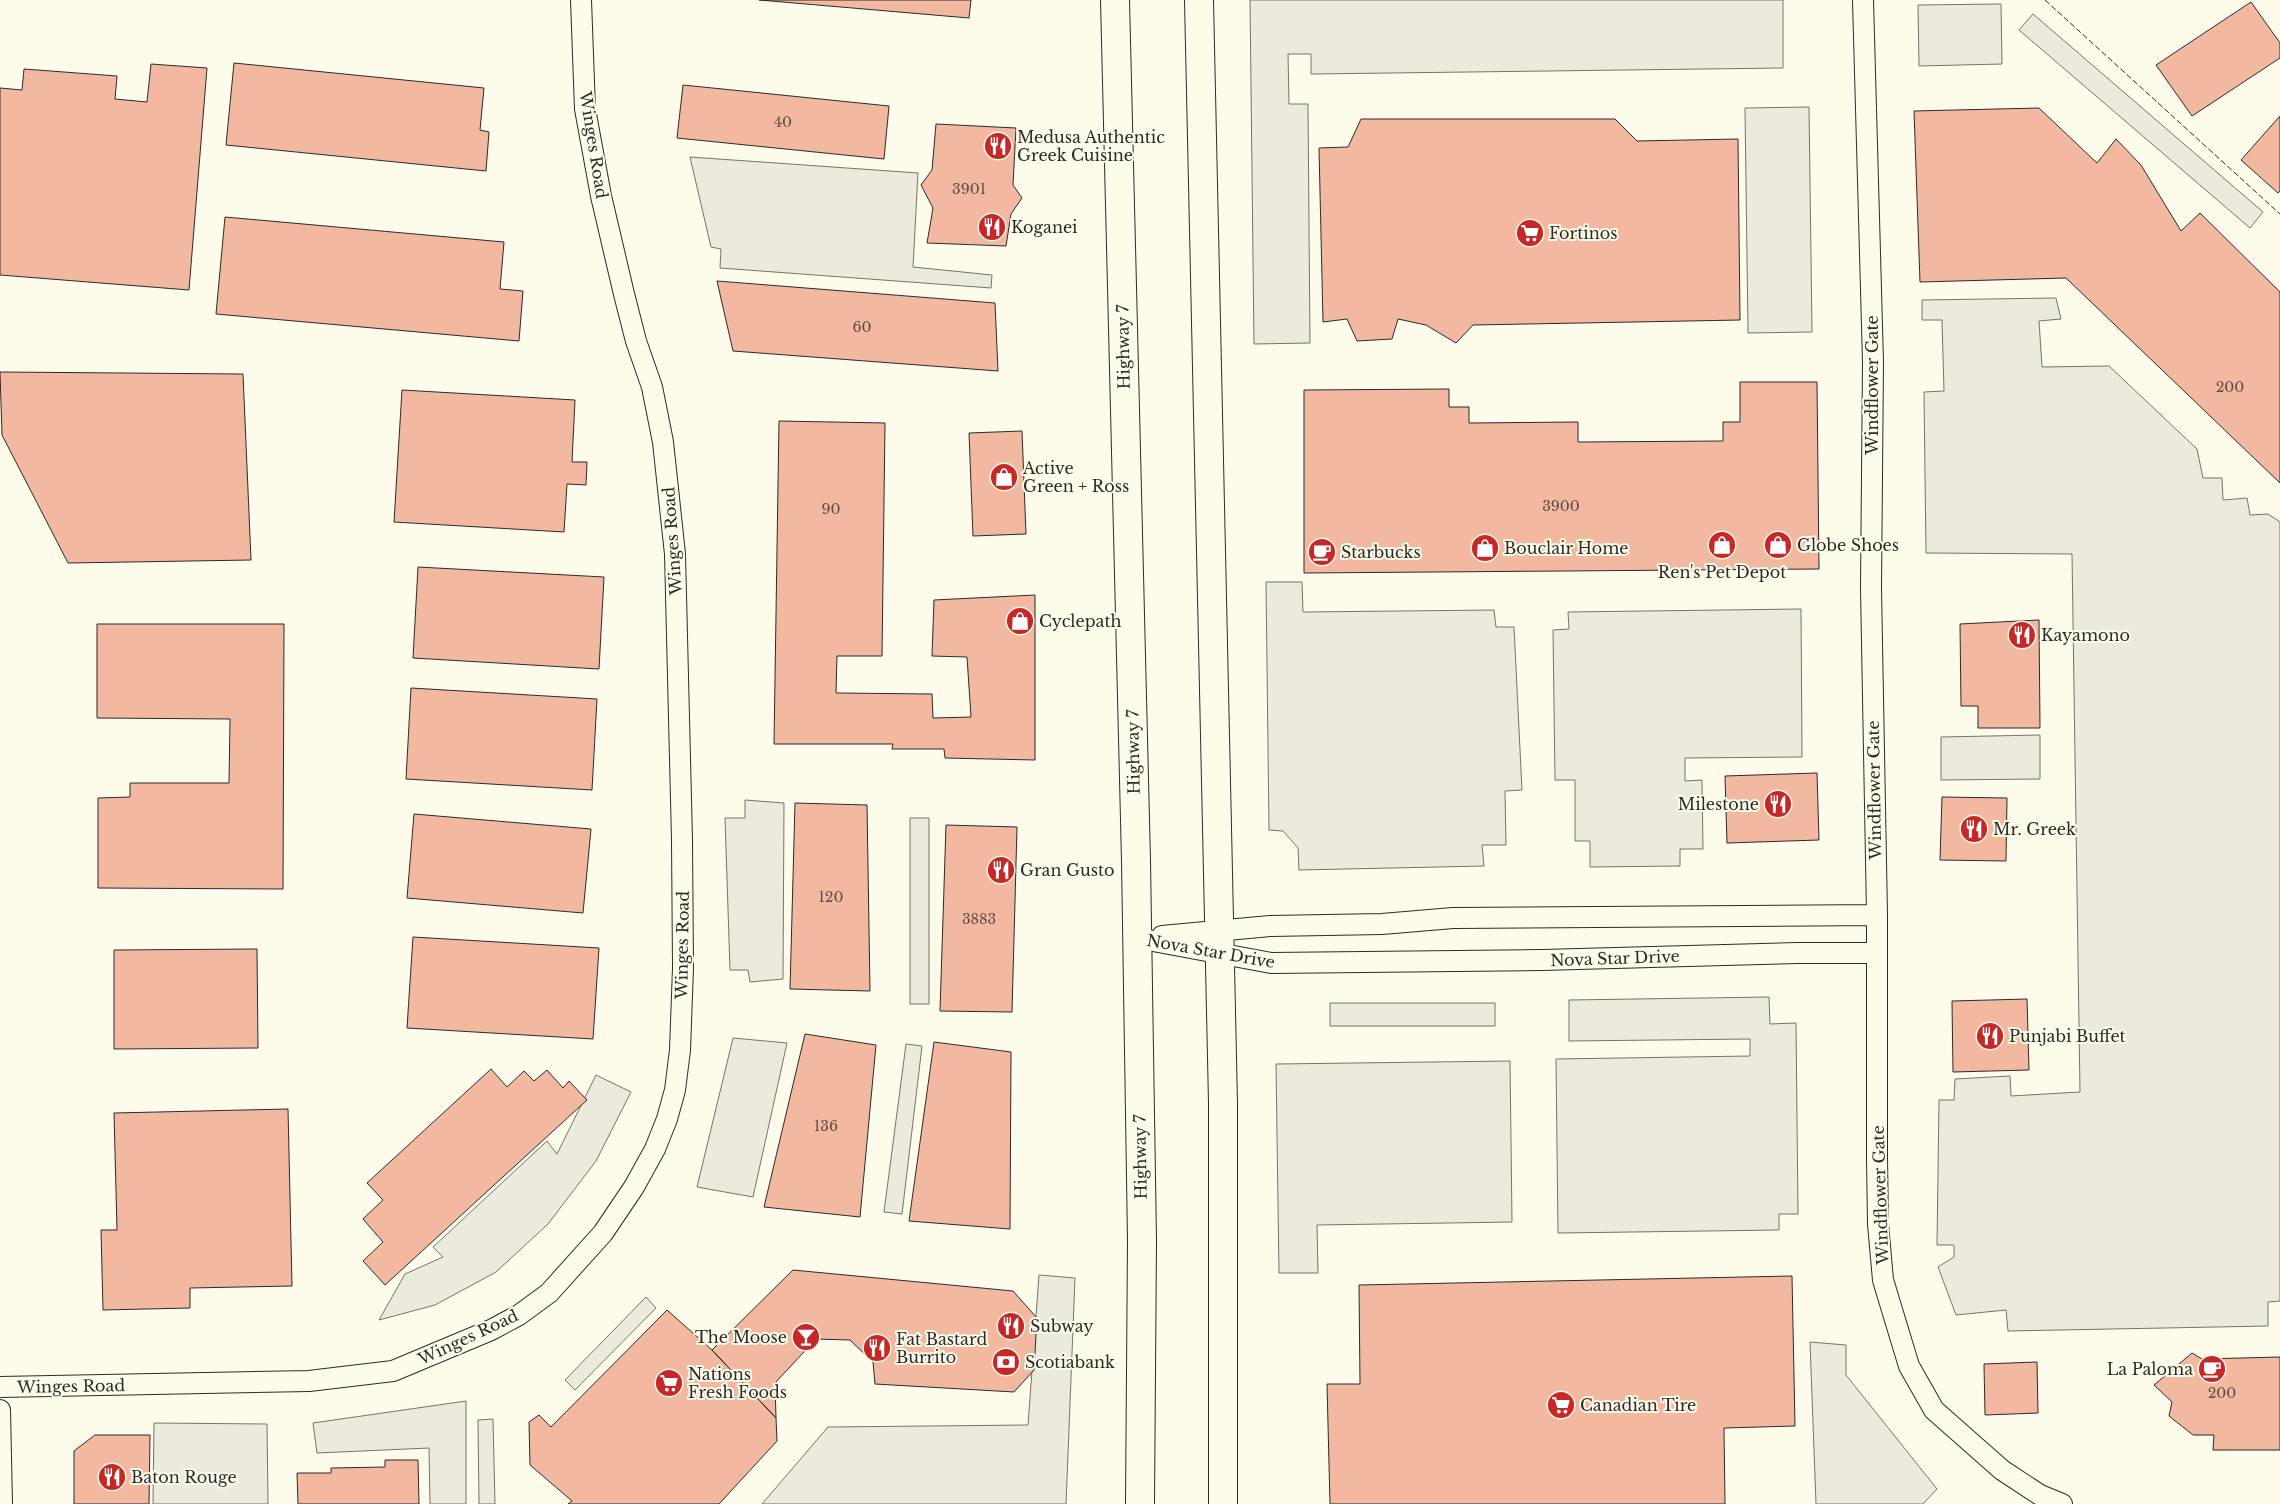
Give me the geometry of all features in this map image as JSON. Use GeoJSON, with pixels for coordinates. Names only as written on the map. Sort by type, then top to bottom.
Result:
{"type":"FeatureCollection","features":[{"type":"Feature","properties":{"kind":"main road","name":"Highway 7"},"geometry":{"type":"LineString","coordinates":[[1115,0],[1137,938],[1142,1240],[1140,1504]]}},
{"type":"Feature","properties":{"kind":"main road"},"geometry":{"type":"LineString","coordinates":[[1199,0],[1224,1240],[1224,1504]]}},
{"type":"Feature","properties":{"kind":"street","name":"Winges Road"},"geometry":{"type":"LineString","coordinates":[[0,1387],[309,1381],[393,1371],[490,1330],[519,1314],[549,1292],[603,1233],[634,1187],[655,1149],[675,1090],[680,1050],[683,968],[676,554],[663,442],[652,388],[636,341],[624,294],[601,196],[585,109],[581,0]]}},
{"type":"Feature","properties":{"kind":"street","name":"Windflower Gate"},"geometry":{"type":"LineString","coordinates":[[1863,0],[1873,362],[1871,588],[1877,915],[1878,1224],[1883,1280],[1909,1366],[1934,1410],[2002,1470],[2040,1495],[2062,1504]]}},
{"type":"Feature","properties":{"kind":"street","name":"Nova Star Drive"},"geometry":{"type":"LineString","coordinates":[[1219,942],[1270,926],[1382,924],[1453,918],[1877,915]]}},
{"type":"Feature","properties":{"kind":"street","name":"Nova Star Drive"},"geometry":{"type":"LineString","coordinates":[[1137,938],[1219,942],[1271,963],[1877,953]]}},
{"type":"Feature","properties":{"kind":"street"},"geometry":{"type":"LineString","coordinates":[[0,1410],[2,1504]]}},
{"type":"Feature","properties":{"kind":"shaded area"},"geometry":{"type":"Polygon","coordinates":[[[1250,0],[1783,0],[1783,68],[1311,74],[1311,54],[1288,54],[1289,104],[1308,104],[1310,343],[1254,344],[1250,0]]]}},
{"type":"Feature","properties":{"kind":"shaded area"},"geometry":{"type":"Polygon","coordinates":[[[2001,4],[2002,64],[1919,66],[1918,5],[2001,4]]]}},
{"type":"Feature","properties":{"kind":"shaded area"},"geometry":{"type":"Polygon","coordinates":[[[2033,14],[2263,212],[2250,228],[2019,30],[2033,14]]]}},
{"type":"Feature","properties":{"kind":"shaded area"},"geometry":{"type":"Polygon","coordinates":[[[1809,107],[1812,332],[1748,333],[1745,108],[1809,107]]]}},
{"type":"Feature","properties":{"kind":"shaded area"},"geometry":{"type":"Polygon","coordinates":[[[690,157],[918,173],[913,267],[992,275],[991,288],[720,268],[721,249],[711,247],[690,157]]]}},
{"type":"Feature","properties":{"kind":"shaded area"},"geometry":{"type":"Polygon","coordinates":[[[2056,298],[2061,319],[2039,321],[2042,367],[2109,366],[2197,449],[2203,478],[2222,478],[2223,500],[2247,498],[2250,515],[2268,514],[2280,522],[2280,1301],[2268,1302],[2268,1326],[2008,1331],[2006,1310],[1956,1315],[1938,1267],[1954,1257],[1954,1245],[1937,1245],[1939,1100],[1954,1100],[1955,1079],[2010,1076],[2011,1096],[2080,1092],[2072,554],[1926,553],[1924,392],[1944,391],[1942,320],[1922,320],[1922,300],[2056,298]]]}},
{"type":"Feature","properties":{"kind":"shaded area"},"geometry":{"type":"Polygon","coordinates":[[[1266,582],[1302,582],[1303,612],[1494,610],[1496,627],[1514,627],[1522,790],[1505,791],[1506,845],[1482,845],[1484,866],[1299,870],[1298,848],[1283,831],[1269,830],[1266,582]]]}},
{"type":"Feature","properties":{"kind":"shaded area"},"geometry":{"type":"Polygon","coordinates":[[[1801,609],[1802,757],[1685,758],[1685,781],[1702,780],[1703,849],[1680,849],[1680,866],[1590,867],[1590,841],[1575,841],[1575,780],[1555,780],[1553,630],[1569,629],[1568,612],[1801,609]]]}},
{"type":"Feature","properties":{"kind":"shaded area"},"geometry":{"type":"Polygon","coordinates":[[[2040,735],[2040,779],[1941,780],[1941,737],[2040,735]]]}},
{"type":"Feature","properties":{"kind":"shaded area"},"geometry":{"type":"Polygon","coordinates":[[[745,800],[784,803],[783,979],[750,982],[748,970],[730,970],[725,818],[745,818],[745,800]]]}},
{"type":"Feature","properties":{"kind":"shaded area"},"geometry":{"type":"Polygon","coordinates":[[[910,818],[929,818],[929,1004],[910,1004],[910,818]]]}},
{"type":"Feature","properties":{"kind":"shaded area"},"geometry":{"type":"Polygon","coordinates":[[[1769,997],[1770,1024],[1796,1023],[1798,1214],[1779,1214],[1779,1230],[1558,1233],[1556,1059],[1750,1056],[1750,1039],[1569,1041],[1569,1000],[1769,997]]]}},
{"type":"Feature","properties":{"kind":"shaded area"},"geometry":{"type":"Polygon","coordinates":[[[1330,1003],[1495,1003],[1495,1026],[1330,1026],[1330,1003]]]}},
{"type":"Feature","properties":{"kind":"shaded area"},"geometry":{"type":"Polygon","coordinates":[[[733,1038],[787,1043],[753,1197],[697,1187],[733,1038]]]}},
{"type":"Feature","properties":{"kind":"shaded area"},"geometry":{"type":"Polygon","coordinates":[[[906,1044],[922,1046],[902,1214],[884,1212],[906,1044]]]}},
{"type":"Feature","properties":{"kind":"shaded area"},"geometry":{"type":"Polygon","coordinates":[[[1510,1061],[1512,1222],[1317,1225],[1318,1273],[1279,1273],[1276,1064],[1510,1061]]]}},
{"type":"Feature","properties":{"kind":"shaded area"},"geometry":{"type":"Polygon","coordinates":[[[596,1075],[631,1092],[596,1161],[548,1224],[496,1272],[435,1305],[379,1320],[405,1274],[443,1257],[433,1247],[547,1141],[557,1154],[596,1075]]]}},
{"type":"Feature","properties":{"kind":"shaded area"},"geometry":{"type":"Polygon","coordinates":[[[1039,1275],[1075,1278],[1066,1504],[762,1504],[828,1427],[1028,1425],[1039,1275]]]}},
{"type":"Feature","properties":{"kind":"shaded area"},"geometry":{"type":"Polygon","coordinates":[[[646,1297],[656,1308],[575,1390],[565,1380],[646,1297]]]}},
{"type":"Feature","properties":{"kind":"shaded area"},"geometry":{"type":"Polygon","coordinates":[[[1810,1342],[1846,1345],[1846,1375],[1937,1489],[1923,1504],[1816,1504],[1810,1342]]]}},
{"type":"Feature","properties":{"kind":"shaded area"},"geometry":{"type":"Polygon","coordinates":[[[466,1401],[466,1504],[430,1504],[429,1448],[317,1453],[313,1423],[466,1401]]]}},
{"type":"Feature","properties":{"kind":"shaded area"},"geometry":{"type":"Polygon","coordinates":[[[493,1419],[495,1504],[479,1504],[478,1420],[493,1419]]]}},
{"type":"Feature","properties":{"kind":"shaded area"},"geometry":{"type":"Polygon","coordinates":[[[154,1423],[267,1424],[268,1504],[153,1504],[154,1423]]]}},
{"type":"Feature","properties":{"kind":"building"},"geometry":{"type":"Polygon","coordinates":[[[759,0],[971,0],[969,18],[759,0]]]}},
{"type":"Feature","properties":{"kind":"building"},"geometry":{"type":"Polygon","coordinates":[[[2251,2],[2280,43],[2280,58],[2192,116],[2156,65],[2251,2]]]}},
{"type":"Feature","properties":{"kind":"building"},"geometry":{"type":"Polygon","coordinates":[[[234,63],[484,88],[480,130],[489,132],[486,171],[226,145],[234,63]]]}},
{"type":"Feature","properties":{"kind":"building"},"geometry":{"type":"Polygon","coordinates":[[[151,64],[207,68],[189,290],[0,275],[0,88],[22,90],[24,69],[117,76],[115,99],[147,102],[151,64]]]}},
{"type":"Feature","properties":{"kind":"building"},"geometry":{"type":"Polygon","coordinates":[[[683,85],[889,106],[884,159],[677,138],[683,85]]]}},
{"type":"Feature","properties":{"kind":"building"},"geometry":{"type":"Polygon","coordinates":[[[2039,108],[2097,163],[2116,139],[2141,165],[2181,231],[2200,213],[2280,292],[2280,483],[2066,278],[1920,282],[1914,111],[2039,108]]]}},
{"type":"Feature","properties":{"kind":"building"},"geometry":{"type":"Polygon","coordinates":[[[2280,116],[2280,191],[2278,193],[2241,160],[2280,116]]]}},
{"type":"Feature","properties":{"kind":"building","name":"Fortinos"},"geometry":{"type":"Polygon","coordinates":[[[1361,119],[1615,119],[1637,141],[1738,139],[1740,320],[1473,325],[1456,343],[1426,325],[1398,319],[1392,339],[1357,341],[1347,319],[1323,322],[1319,148],[1348,147],[1361,119]]]}},
{"type":"Feature","properties":{"kind":"building"},"geometry":{"type":"Polygon","coordinates":[[[936,124],[1016,128],[1013,185],[1022,198],[1011,214],[1006,246],[927,243],[933,208],[921,185],[932,170],[936,124]]]}},
{"type":"Feature","properties":{"kind":"building"},"geometry":{"type":"Polygon","coordinates":[[[225,217],[504,242],[500,289],[523,291],[519,341],[216,314],[225,217]]]}},
{"type":"Feature","properties":{"kind":"building"},"geometry":{"type":"Polygon","coordinates":[[[717,281],[995,303],[998,371],[733,351],[717,281]]]}},
{"type":"Feature","properties":{"kind":"building"},"geometry":{"type":"Polygon","coordinates":[[[0,372],[243,374],[251,560],[68,563],[2,435],[0,372]]]}},
{"type":"Feature","properties":{"kind":"building"},"geometry":{"type":"Polygon","coordinates":[[[1740,382],[1817,382],[1819,569],[1304,573],[1304,390],[1449,389],[1449,407],[1469,407],[1469,423],[1578,422],[1578,442],[1723,441],[1723,422],[1740,422],[1740,382]]]}},
{"type":"Feature","properties":{"kind":"building"},"geometry":{"type":"Polygon","coordinates":[[[402,390],[575,400],[572,462],[587,462],[586,485],[567,484],[564,532],[394,522],[402,390]]]}},
{"type":"Feature","properties":{"kind":"building"},"geometry":{"type":"Polygon","coordinates":[[[779,421],[885,423],[882,656],[837,656],[836,693],[932,694],[933,718],[971,717],[967,657],[932,656],[934,600],[1035,595],[1035,760],[945,758],[944,749],[892,749],[893,744],[774,744],[779,421]]]}},
{"type":"Feature","properties":{"kind":"building"},"geometry":{"type":"Polygon","coordinates":[[[1022,431],[1026,534],[973,536],[969,433],[1022,431]]]}},
{"type":"Feature","properties":{"kind":"building"},"geometry":{"type":"Polygon","coordinates":[[[418,567],[604,577],[599,669],[413,658],[418,567]]]}},
{"type":"Feature","properties":{"kind":"building"},"geometry":{"type":"Polygon","coordinates":[[[2039,620],[2040,728],[1978,728],[1978,706],[1961,706],[1960,624],[2039,620]]]}},
{"type":"Feature","properties":{"kind":"building"},"geometry":{"type":"Polygon","coordinates":[[[97,624],[284,624],[283,889],[98,888],[98,798],[130,797],[130,783],[229,783],[230,719],[97,718],[97,624]]]}},
{"type":"Feature","properties":{"kind":"building"},"geometry":{"type":"Polygon","coordinates":[[[411,688],[597,699],[592,790],[406,779],[411,688]]]}},
{"type":"Feature","properties":{"kind":"building"},"geometry":{"type":"Polygon","coordinates":[[[1817,773],[1819,840],[1727,843],[1725,776],[1817,773]]]}},
{"type":"Feature","properties":{"kind":"building","name":"Mr. Greek"},"geometry":{"type":"Polygon","coordinates":[[[1942,797],[2007,798],[2006,861],[1940,860],[1942,797]]]}},
{"type":"Feature","properties":{"kind":"building"},"geometry":{"type":"Polygon","coordinates":[[[795,803],[867,805],[870,991],[790,989],[795,803]]]}},
{"type":"Feature","properties":{"kind":"building"},"geometry":{"type":"Polygon","coordinates":[[[414,814],[591,829],[583,913],[407,898],[414,814]]]}},
{"type":"Feature","properties":{"kind":"building"},"geometry":{"type":"Polygon","coordinates":[[[946,825],[1017,827],[1012,1012],[940,1011],[946,825]]]}},
{"type":"Feature","properties":{"kind":"building"},"geometry":{"type":"Polygon","coordinates":[[[413,937],[599,948],[593,1039],[407,1028],[413,937]]]}},
{"type":"Feature","properties":{"kind":"building"},"geometry":{"type":"Polygon","coordinates":[[[257,949],[258,1048],[114,1049],[114,950],[257,949]]]}},
{"type":"Feature","properties":{"kind":"building","name":"Punjabi Buffet"},"geometry":{"type":"Polygon","coordinates":[[[2027,999],[2029,1070],[1953,1072],[1952,1001],[2027,999]]]}},
{"type":"Feature","properties":{"kind":"building"},"geometry":{"type":"Polygon","coordinates":[[[805,1034],[876,1045],[860,1217],[764,1207],[805,1034]]]}},
{"type":"Feature","properties":{"kind":"building"},"geometry":{"type":"Polygon","coordinates":[[[934,1042],[1011,1052],[1010,1229],[909,1221],[934,1042]]]}},
{"type":"Feature","properties":{"kind":"building"},"geometry":{"type":"Polygon","coordinates":[[[491,1069],[507,1087],[524,1071],[534,1081],[547,1070],[563,1088],[569,1081],[587,1100],[385,1285],[363,1261],[383,1242],[363,1219],[383,1200],[367,1183],[491,1069]]]}},
{"type":"Feature","properties":{"kind":"building"},"geometry":{"type":"Polygon","coordinates":[[[288,1109],[292,1286],[190,1288],[190,1308],[103,1310],[101,1230],[117,1230],[114,1113],[288,1109]]]}},
{"type":"Feature","properties":{"kind":"building"},"geometry":{"type":"Polygon","coordinates":[[[793,1270],[1013,1291],[1037,1318],[1034,1370],[1014,1392],[875,1384],[873,1362],[850,1340],[816,1339],[775,1383],[776,1418],[712,1350],[793,1270]]]}},
{"type":"Feature","properties":{"kind":"building","name":"Canadian Tire"},"geometry":{"type":"Polygon","coordinates":[[[1792,1276],[1795,1426],[1724,1428],[1725,1504],[1330,1504],[1327,1384],[1360,1384],[1359,1285],[1792,1276]]]}},
{"type":"Feature","properties":{"kind":"building","name":"Nations Fresh Foods"},"geometry":{"type":"Polygon","coordinates":[[[667,1310],[712,1350],[776,1418],[777,1441],[719,1504],[568,1504],[572,1501],[530,1465],[529,1422],[539,1415],[551,1427],[667,1310]]]}},
{"type":"Feature","properties":{"kind":"building"},"geometry":{"type":"Polygon","coordinates":[[[2192,1353],[2202,1359],[2280,1357],[2280,1450],[2213,1450],[2214,1435],[2193,1435],[2169,1416],[2172,1402],[2154,1385],[2192,1353]]]}},
{"type":"Feature","properties":{"kind":"building"},"geometry":{"type":"Polygon","coordinates":[[[2037,1362],[2038,1413],[1985,1415],[1984,1364],[2037,1362]]]}},
{"type":"Feature","properties":{"kind":"building","name":"Baton Rouge"},"geometry":{"type":"Polygon","coordinates":[[[95,1435],[150,1435],[149,1504],[74,1504],[74,1451],[95,1435]]]}},
{"type":"Feature","properties":{"kind":"building"},"geometry":{"type":"Polygon","coordinates":[[[385,1460],[418,1460],[419,1504],[298,1504],[297,1473],[331,1473],[331,1468],[385,1467],[385,1460]]]}},
{"type":"Feature","properties":{"kind":"fence"},"geometry":{"type":"LineString","coordinates":[[2045,0],[2280,214]]}},
{"type":"Feature","properties":{"kind":"place","name":"Medusa Authentic Greek Cuisine"},"geometry":{"type":"Point","coordinates":[998,146]}},
{"type":"Feature","properties":{"kind":"place","name":"Koganei"},"geometry":{"type":"Point","coordinates":[992,227]}},
{"type":"Feature","properties":{"kind":"place","name":"Fortinos"},"geometry":{"type":"Point","coordinates":[1530,233]}},
{"type":"Feature","properties":{"kind":"place","name":"Active Green + Ross"},"geometry":{"type":"Point","coordinates":[1004,477]}},
{"type":"Feature","properties":{"kind":"place","name":"Ren's Pet Depot"},"geometry":{"type":"Point","coordinates":[1722,545]}},
{"type":"Feature","properties":{"kind":"place","name":"Globe Shoes"},"geometry":{"type":"Point","coordinates":[1778,545]}},
{"type":"Feature","properties":{"kind":"place","name":"Bouclair Home"},"geometry":{"type":"Point","coordinates":[1485,548]}},
{"type":"Feature","properties":{"kind":"place","name":"Starbucks"},"geometry":{"type":"Point","coordinates":[1322,552]}},
{"type":"Feature","properties":{"kind":"place","name":"Cyclepath"},"geometry":{"type":"Point","coordinates":[1020,621]}},
{"type":"Feature","properties":{"kind":"place","name":"Kayamono"},"geometry":{"type":"Point","coordinates":[2022,635]}},
{"type":"Feature","properties":{"kind":"place","name":"Milestone"},"geometry":{"type":"Point","coordinates":[1778,804]}},
{"type":"Feature","properties":{"kind":"place","name":"Mr. Greek"},"geometry":{"type":"Point","coordinates":[1974,829]}},
{"type":"Feature","properties":{"kind":"place","name":"Gran Gusto"},"geometry":{"type":"Point","coordinates":[1001,870]}},
{"type":"Feature","properties":{"kind":"place","name":"Punjabi Buffet"},"geometry":{"type":"Point","coordinates":[1990,1036]}},
{"type":"Feature","properties":{"kind":"place","name":"Subway"},"geometry":{"type":"Point","coordinates":[1011,1326]}},
{"type":"Feature","properties":{"kind":"place","name":"The Moose"},"geometry":{"type":"Point","coordinates":[806,1337]}},
{"type":"Feature","properties":{"kind":"place","name":"Fat Bastard Burrito"},"geometry":{"type":"Point","coordinates":[877,1348]}},
{"type":"Feature","properties":{"kind":"place","name":"Scotiabank"},"geometry":{"type":"Point","coordinates":[1006,1362]}},
{"type":"Feature","properties":{"kind":"place","name":"La Paloma"},"geometry":{"type":"Point","coordinates":[2212,1369]}},
{"type":"Feature","properties":{"kind":"place","name":"Nations Fresh Foods"},"geometry":{"type":"Point","coordinates":[669,1383]}},
{"type":"Feature","properties":{"kind":"place","name":"Canadian Tire"},"geometry":{"type":"Point","coordinates":[1561,1405]}},
{"type":"Feature","properties":{"kind":"place","name":"Baton Rouge"},"geometry":{"type":"Point","coordinates":[112,1477]}}]}
